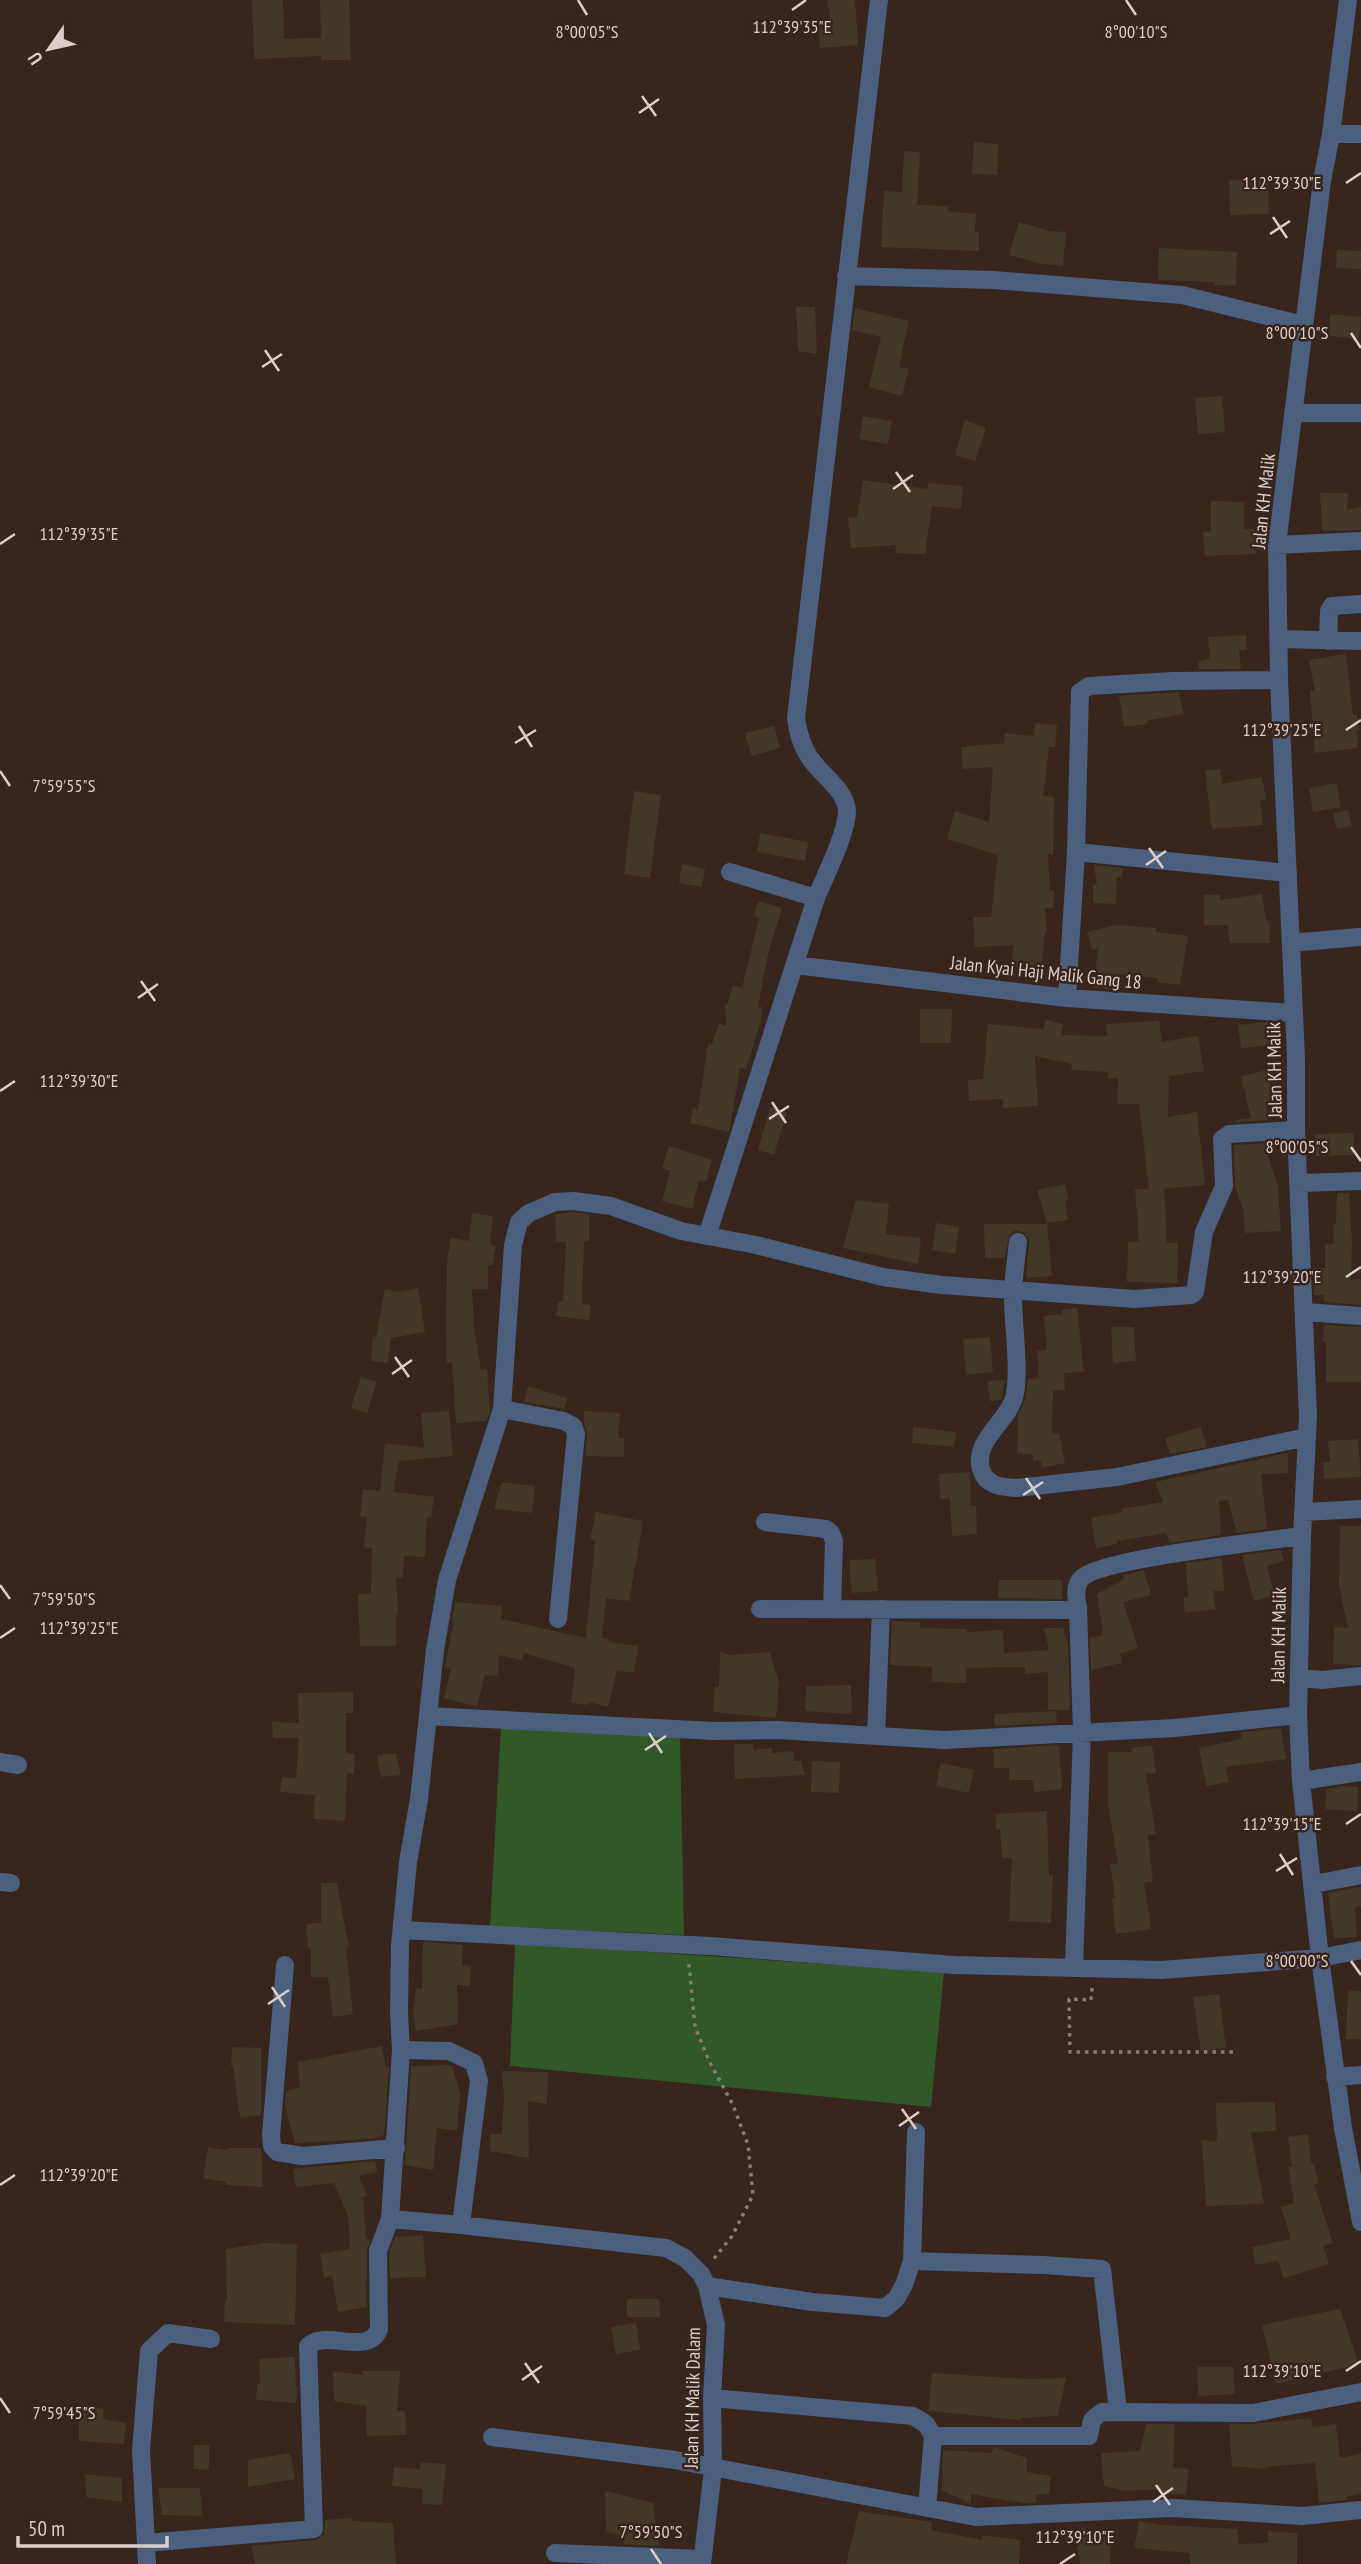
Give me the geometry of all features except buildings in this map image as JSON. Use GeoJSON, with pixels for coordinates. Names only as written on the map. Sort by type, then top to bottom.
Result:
{"type":"FeatureCollection","features":[{"type":"Feature","properties":{"kind":"street"},"geometry":{"type":"LineString","coordinates":[[707,1236],[816,898],[845,827],[847,807],[838,790],[812,761],[803,746],[798,735],[796,718],[879,0]]}},
{"type":"Feature","properties":{"kind":"street","name":"Jalan KH Malik"},"geometry":{"type":"LineString","coordinates":[[1348,0],[1331,134],[1322,181],[1278,545],[1278,639],[1305,1312],[1307,1437],[1298,1678],[1301,1781],[1335,2077],[1361,2222]]}},
{"type":"Feature","properties":{"kind":"street"},"geometry":{"type":"LineString","coordinates":[[1331,134],[1361,134]]}},
{"type":"Feature","properties":{"kind":"street"},"geometry":{"type":"LineString","coordinates":[[846,276],[993,280],[1182,295],[1299,324]]}},
{"type":"Feature","properties":{"kind":"street"},"geometry":{"type":"LineString","coordinates":[[1293,413],[1361,413]]}},
{"type":"Feature","properties":{"kind":"street"},"geometry":{"type":"LineString","coordinates":[[1278,545],[1361,541]]}},
{"type":"Feature","properties":{"kind":"street"},"geometry":{"type":"LineString","coordinates":[[1328,641],[1329,611],[1332,606],[1361,604]]}},
{"type":"Feature","properties":{"kind":"street"},"geometry":{"type":"LineString","coordinates":[[1278,639],[1361,641]]}},
{"type":"Feature","properties":{"kind":"street"},"geometry":{"type":"LineString","coordinates":[[1067,998],[1076,852],[1080,692],[1084,688],[1173,681],[1279,680]]}},
{"type":"Feature","properties":{"kind":"street"},"geometry":{"type":"LineString","coordinates":[[1076,852],[1288,873]]}},
{"type":"Feature","properties":{"kind":"street"},"geometry":{"type":"LineString","coordinates":[[730,872],[816,898]]}},
{"type":"Feature","properties":{"kind":"street"},"geometry":{"type":"LineString","coordinates":[[1291,943],[1359,937]]}},
{"type":"Feature","properties":{"kind":"street","name":"Jalan Kyai Haji Malik Gang 18"},"geometry":{"type":"LineString","coordinates":[[795,965],[1067,998],[1294,1013]]}},
{"type":"Feature","properties":{"kind":"street"},"geometry":{"type":"LineString","coordinates":[[146,2543],[314,2529],[307,2350],[316,2341],[368,2341],[377,2336],[379,2329],[378,2251],[390,2219],[396,2148],[401,2050],[399,2013],[402,1930],[408,1862],[419,1799],[435,1650],[447,1580],[502,1409],[513,1245],[519,1222],[529,1213],[555,1202],[611,1206],[681,1230],[756,1245],[883,1277],[1134,1299],[1194,1294],[1204,1232],[1224,1186],[1222,1139],[1229,1134],[1296,1130]]}},
{"type":"Feature","properties":{"kind":"street"},"geometry":{"type":"LineString","coordinates":[[1300,1183],[1361,1181]]}},
{"type":"Feature","properties":{"kind":"street"},"geometry":{"type":"LineString","coordinates":[[1018,1242],[1013,1290],[1016,1390],[1008,1412],[992,1430],[981,1452],[980,1467],[991,1483],[1016,1488],[1117,1477],[1307,1437]]}},
{"type":"Feature","properties":{"kind":"street"},"geometry":{"type":"LineString","coordinates":[[1305,1312],[1361,1316]]}},
{"type":"Feature","properties":{"kind":"street"},"geometry":{"type":"LineString","coordinates":[[502,1409],[564,1421],[573,1426],[576,1434],[558,1619]]}},
{"type":"Feature","properties":{"kind":"street"},"geometry":{"type":"LineString","coordinates":[[1303,1512],[1361,1508]]}},
{"type":"Feature","properties":{"kind":"street"},"geometry":{"type":"LineString","coordinates":[[765,1522],[826,1529],[831,1533],[834,1541],[832,1609]]}},
{"type":"Feature","properties":{"kind":"street"},"geometry":{"type":"LineString","coordinates":[[1074,1967],[1082,1732],[1077,1589],[1079,1580],[1085,1574],[1101,1568],[1136,1560],[1302,1536]]}},
{"type":"Feature","properties":{"kind":"street"},"geometry":{"type":"LineString","coordinates":[[760,1609],[1062,1611],[1078,1608]]}},
{"type":"Feature","properties":{"kind":"street"},"geometry":{"type":"LineString","coordinates":[[876,1736],[881,1609]]}},
{"type":"Feature","properties":{"kind":"street"},"geometry":{"type":"LineString","coordinates":[[1298,1678],[1322,1680],[1361,1676]]}},
{"type":"Feature","properties":{"kind":"street"},"geometry":{"type":"LineString","coordinates":[[428,1716],[714,1731],[778,1730],[944,1740],[1175,1728],[1298,1715]]}},
{"type":"Feature","properties":{"kind":"street"},"geometry":{"type":"LineString","coordinates":[[1301,1781],[1361,1772]]}},
{"type":"Feature","properties":{"kind":"street"},"geometry":{"type":"LineString","coordinates":[[1314,1884],[1361,1875]]}},
{"type":"Feature","properties":{"kind":"street"},"geometry":{"type":"LineString","coordinates":[[402,1930],[687,1944],[954,1965],[1161,1970],[1320,1958],[1361,1950]]}},
{"type":"Feature","properties":{"kind":"street"},"geometry":{"type":"LineString","coordinates":[[285,1965],[272,2146],[277,2152],[303,2156],[396,2148]]}},
{"type":"Feature","properties":{"kind":"street"},"geometry":{"type":"LineString","coordinates":[[401,2050],[449,2051],[474,2063],[478,2073],[461,2225]]}},
{"type":"Feature","properties":{"kind":"street"},"geometry":{"type":"LineString","coordinates":[[1335,2077],[1361,2075]]}},
{"type":"Feature","properties":{"kind":"street"},"geometry":{"type":"LineString","coordinates":[[390,2219],[666,2248],[685,2259],[704,2280],[814,2302],[885,2308],[896,2299],[912,2261],[916,2132]]}},
{"type":"Feature","properties":{"kind":"street"},"geometry":{"type":"LineString","coordinates":[[912,2261],[1102,2269],[1118,2411]]}},
{"type":"Feature","properties":{"kind":"street","name":"Jalan KH Malik Dalam"},"geometry":{"type":"LineString","coordinates":[[702,2561],[713,2469],[712,2398],[716,2325],[704,2280]]}},
{"type":"Feature","properties":{"kind":"street"},"geometry":{"type":"LineString","coordinates":[[147,2564],[141,2450],[149,2351],[168,2333],[211,2339]]}},
{"type":"Feature","properties":{"kind":"street"},"geometry":{"type":"LineString","coordinates":[[933,2436],[1089,2437],[1092,2420],[1102,2412],[1253,2413],[1361,2392]]}},
{"type":"Feature","properties":{"kind":"street"},"geometry":{"type":"LineString","coordinates":[[712,2398],[913,2416],[926,2424],[933,2436],[927,2508]]}},
{"type":"Feature","properties":{"kind":"street"},"geometry":{"type":"LineString","coordinates":[[492,2437],[675,2460],[976,2517],[1172,2508],[1303,2516],[1361,2510]]}},
{"type":"Feature","properties":{"kind":"street"},"geometry":{"type":"LineString","coordinates":[[555,2553],[702,2561]]}},
{"type":"Feature","properties":{"kind":"path"},"geometry":{"type":"LineString","coordinates":[[687,1944],[695,2027],[709,2061],[733,2105],[748,2145],[752,2195],[732,2236],[704,2280]]}},
{"type":"Feature","properties":{"kind":"path"},"geometry":{"type":"LineString","coordinates":[[1092,1988],[1091,2000],[1069,1998],[1070,2052],[1235,2052]]}},
{"type":"Feature","properties":{"kind":"green space"},"geometry":{"type":"Polygon","coordinates":[[[501,1724],[680,1735],[684,1935],[490,1926],[501,1724]]]}},
{"type":"Feature","properties":{"kind":"green space"},"geometry":{"type":"Polygon","coordinates":[[[515,1943],[944,1972],[931,2107],[510,2066],[515,1943]]]}}]}
